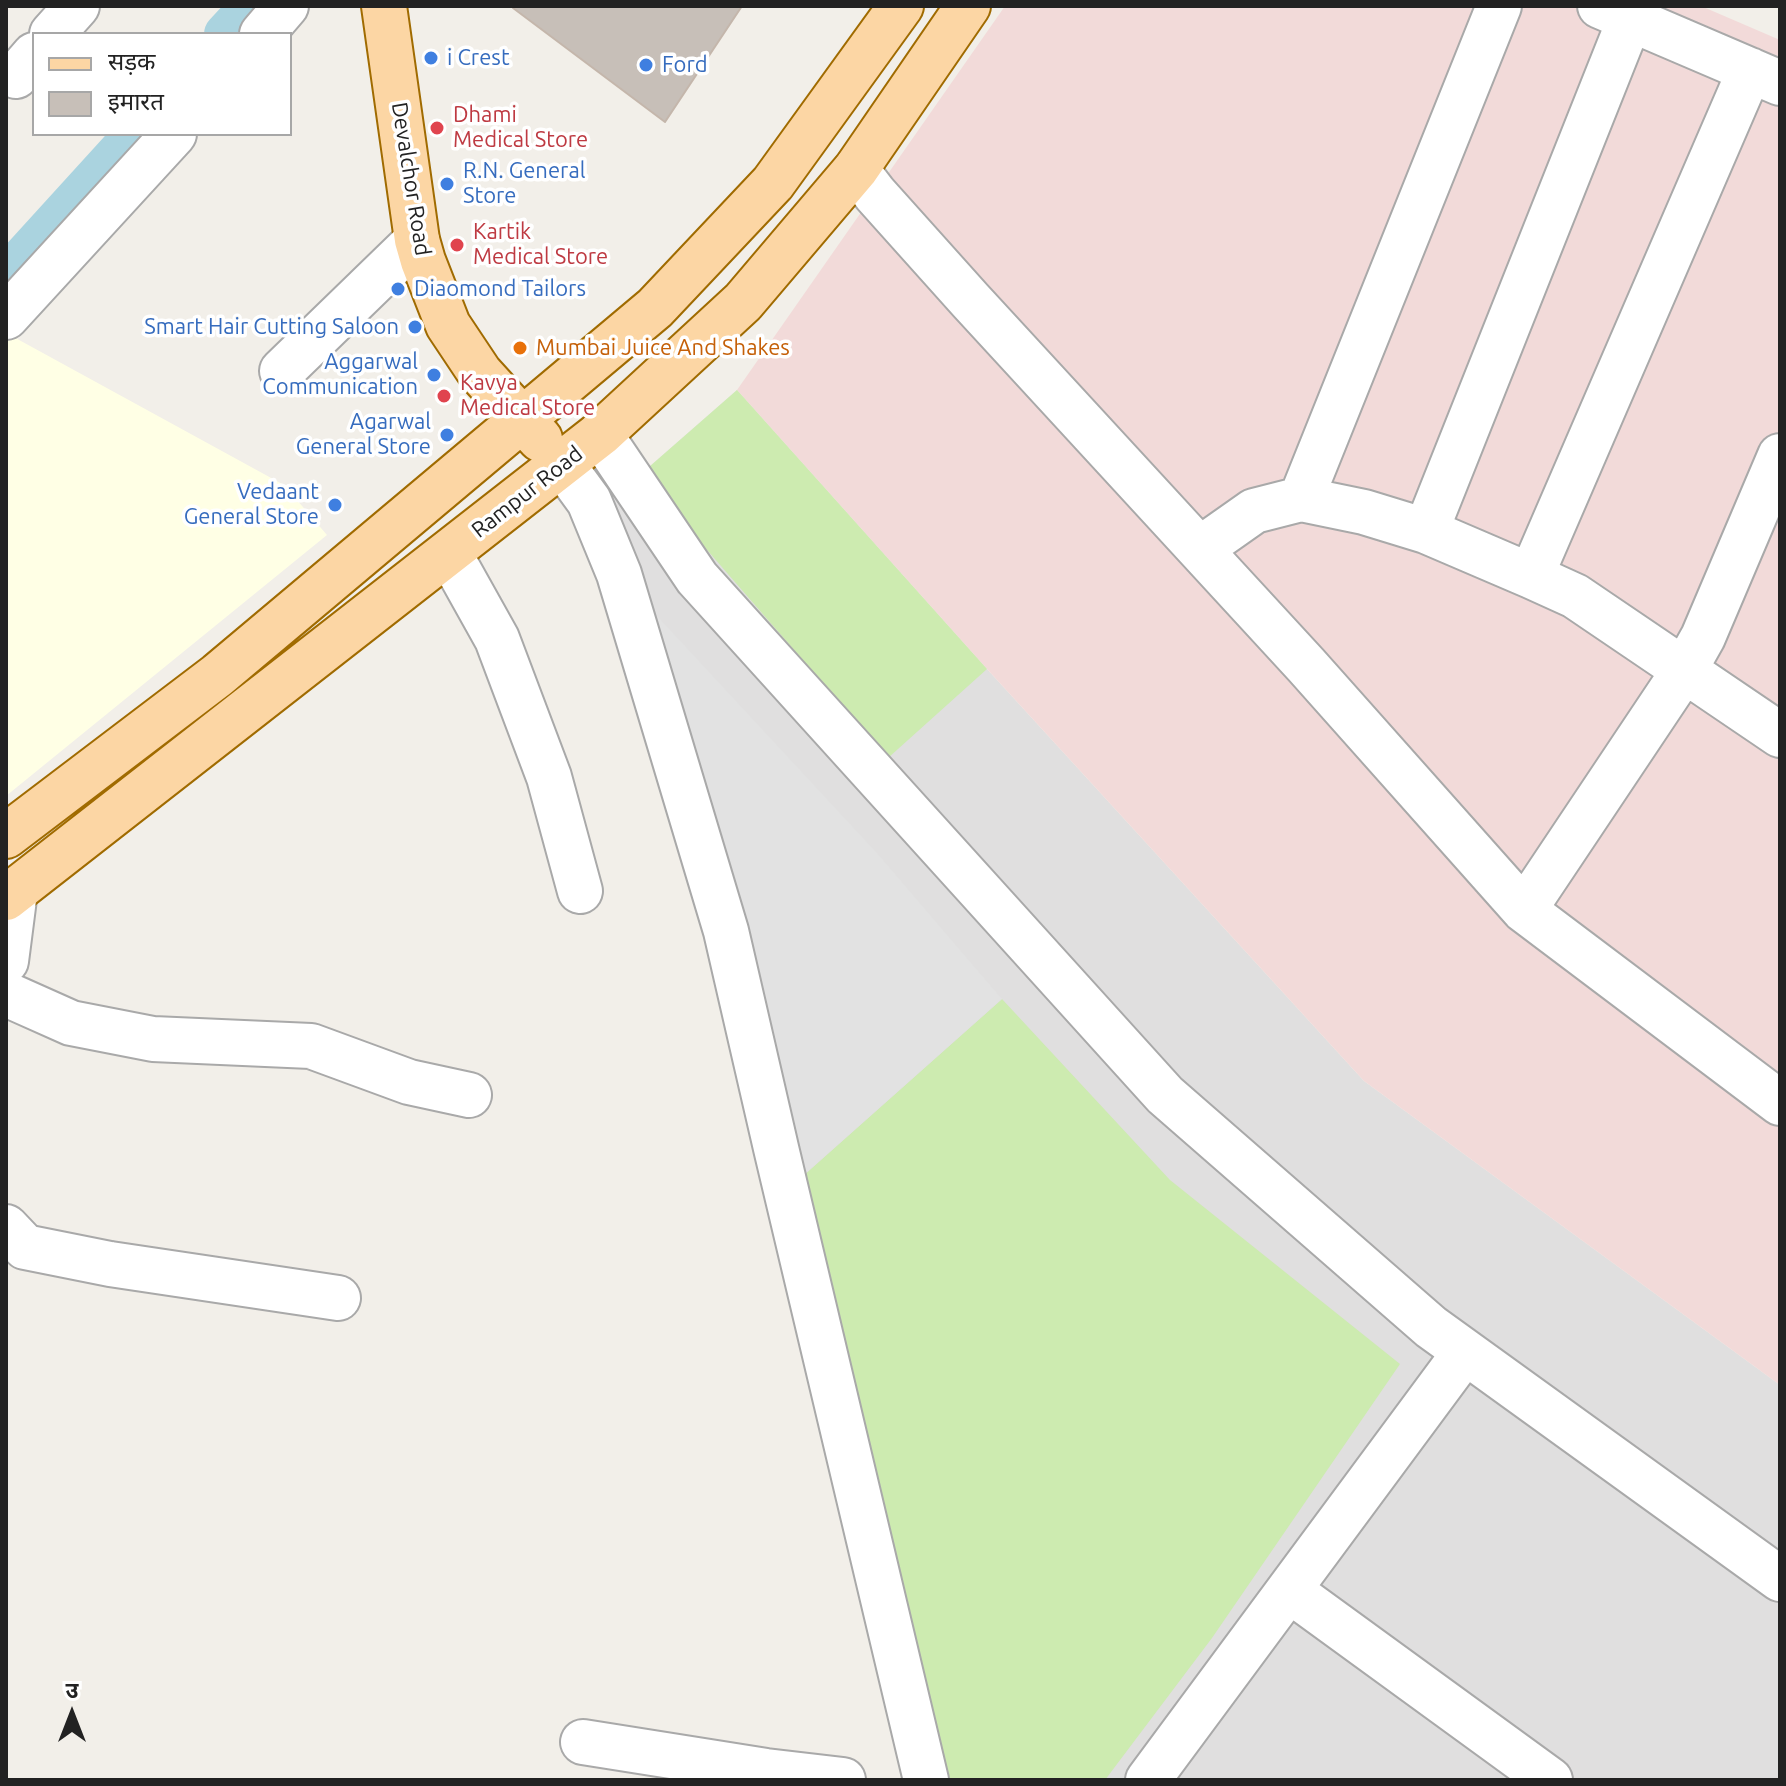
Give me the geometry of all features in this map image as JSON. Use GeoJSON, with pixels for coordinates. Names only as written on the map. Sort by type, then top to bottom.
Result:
{"type":"FeatureCollection","features":[{"type":"Feature","properties":{"kind":"main road","name":"Devalchor Road"},"geometry":{"type":"LineString","coordinates":[[384,6],[417,240],[423,261],[448,325],[480,373],[562,464]]}},
{"type":"Feature","properties":{"kind":"main road"},"geometry":{"type":"LineString","coordinates":[[6,836],[218,675],[655,308],[773,183],[901,6]]}},
{"type":"Feature","properties":{"kind":"main road","name":"Rampur Road"},"geometry":{"type":"LineString","coordinates":[[11,894],[600,434],[743,302],[856,169],[968,6]]}},
{"type":"Feature","properties":{"kind":"main road"},"geometry":{"type":"LineString","coordinates":[[810,133],[856,169]]}},
{"type":"Feature","properties":{"kind":"street"},"geometry":{"type":"LineString","coordinates":[[54,32],[77,6]]}},
{"type":"Feature","properties":{"kind":"street"},"geometry":{"type":"LineString","coordinates":[[264,32],[286,6]]}},
{"type":"Feature","properties":{"kind":"street"},"geometry":{"type":"LineString","coordinates":[[1301,499],[1499,6]]}},
{"type":"Feature","properties":{"kind":"street"},"geometry":{"type":"LineString","coordinates":[[1426,531],[1615,12],[1765,77],[1531,576]]}},
{"type":"Feature","properties":{"kind":"street"},"geometry":{"type":"LineString","coordinates":[[6,317],[172,136]]}},
{"type":"Feature","properties":{"kind":"street"},"geometry":{"type":"LineString","coordinates":[[856,169],[970,300],[1200,549],[1524,910],[1780,1103]]}},
{"type":"Feature","properties":{"kind":"street"},"geometry":{"type":"LineString","coordinates":[[282,371],[417,240]]}},
{"type":"Feature","properties":{"kind":"street"},"geometry":{"type":"LineString","coordinates":[[600,434],[697,578],[1165,1095],[1431,1327],[1780,1579]]}},
{"type":"Feature","properties":{"kind":"street"},"geometry":{"type":"LineString","coordinates":[[1524,910],[1685,669],[1703,637],[1780,456]]}},
{"type":"Feature","properties":{"kind":"street"},"geometry":{"type":"LineString","coordinates":[[562,464],[589,501],[619,574],[726,931],[926,1780]]}},
{"type":"Feature","properties":{"kind":"street"},"geometry":{"type":"LineString","coordinates":[[1200,549],[1254,511],[1301,499],[1364,512],[1426,531],[1575,596],[1780,735]]}},
{"type":"Feature","properties":{"kind":"street"},"geometry":{"type":"LineString","coordinates":[[449,553],[497,639],[549,777],[580,891]]}},
{"type":"Feature","properties":{"kind":"street"},"geometry":{"type":"LineString","coordinates":[[6,961],[11,894]]}},
{"type":"Feature","properties":{"kind":"street"},"geometry":{"type":"LineString","coordinates":[[6,994],[71,1023],[153,1039],[311,1046],[409,1082],[469,1095]]}},
{"type":"Feature","properties":{"kind":"street"},"geometry":{"type":"LineString","coordinates":[[6,1227],[25,1247],[110,1264],[338,1298]]}},
{"type":"Feature","properties":{"kind":"street"},"geometry":{"type":"LineString","coordinates":[[1148,1780],[1465,1352]]}},
{"type":"Feature","properties":{"kind":"street"},"geometry":{"type":"LineString","coordinates":[[1289,1590],[1550,1780]]}},
{"type":"Feature","properties":{"kind":"street"},"geometry":{"type":"LineString","coordinates":[[583,1742],[765,1775],[843,1780]]}},
{"type":"Feature","properties":{"kind":"shaded area"},"geometry":{"type":"Polygon","coordinates":[[[1005,6],[1701,6],[1780,40],[1780,1385],[1364,1081],[737,390],[1005,6]]]}},
{"type":"Feature","properties":{"kind":"shaded area"},"geometry":{"type":"Polygon","coordinates":[[[10,335],[284,485],[327,535],[6,796],[6,338],[10,335]]]}},
{"type":"Feature","properties":{"kind":"shaded area"},"geometry":{"type":"Polygon","coordinates":[[[737,390],[1364,1081],[1780,1385],[1780,1780],[948,1780],[728,868],[612,495],[641,474],[737,390]]]}},
{"type":"Feature","properties":{"kind":"shaded area"},"geometry":{"type":"Polygon","coordinates":[[[647,605],[877,853],[1002,999],[804,1175],[647,605]]]}},
{"type":"Feature","properties":{"kind":"green space"},"geometry":{"type":"Polygon","coordinates":[[[737,390],[987,669],[888,758],[641,474],[737,390]]]}},
{"type":"Feature","properties":{"kind":"green space"},"geometry":{"type":"Polygon","coordinates":[[[1002,999],[1170,1180],[1400,1364],[1212,1638],[1105,1780],[948,1780],[861,1441],[804,1175],[1002,999]]]}},
{"type":"Feature","properties":{"kind":"building","name":"Ford"},"geometry":{"type":"Polygon","coordinates":[[[513,6],[742,6],[665,122],[513,6]]]}},
{"type":"Feature","properties":{"kind":"waterway"},"geometry":{"type":"LineString","coordinates":[[227,32],[251,6]]}},
{"type":"Feature","properties":{"kind":"waterway"},"geometry":{"type":"LineString","coordinates":[[6,276],[133,136]]}},
{"type":"Feature","properties":{"kind":"place","name":"i Crest"},"geometry":{"type":"Point","coordinates":[431,58]}},
{"type":"Feature","properties":{"kind":"place","name":"Ford"},"geometry":{"type":"Point","coordinates":[646,65]}},
{"type":"Feature","properties":{"kind":"place","name":"Dhami Medical Store"},"geometry":{"type":"Point","coordinates":[437,128]}},
{"type":"Feature","properties":{"kind":"place","name":"R.N. General Store"},"geometry":{"type":"Point","coordinates":[447,184]}},
{"type":"Feature","properties":{"kind":"place","name":"Kartik Medical Store"},"geometry":{"type":"Point","coordinates":[457,245]}},
{"type":"Feature","properties":{"kind":"place","name":"Diaomond Tailors"},"geometry":{"type":"Point","coordinates":[398,289]}},
{"type":"Feature","properties":{"kind":"place","name":"Smart Hair Cutting Saloon"},"geometry":{"type":"Point","coordinates":[415,327]}},
{"type":"Feature","properties":{"kind":"place","name":"Mumbai Juice And Shakes"},"geometry":{"type":"Point","coordinates":[520,348]}},
{"type":"Feature","properties":{"kind":"place","name":"Aggarwal Communication"},"geometry":{"type":"Point","coordinates":[434,375]}},
{"type":"Feature","properties":{"kind":"place","name":"Kavya Medical Store"},"geometry":{"type":"Point","coordinates":[444,396]}},
{"type":"Feature","properties":{"kind":"place","name":"Agarwal General Store"},"geometry":{"type":"Point","coordinates":[447,435]}},
{"type":"Feature","properties":{"kind":"place","name":"Vedaant General Store"},"geometry":{"type":"Point","coordinates":[335,505]}}]}
